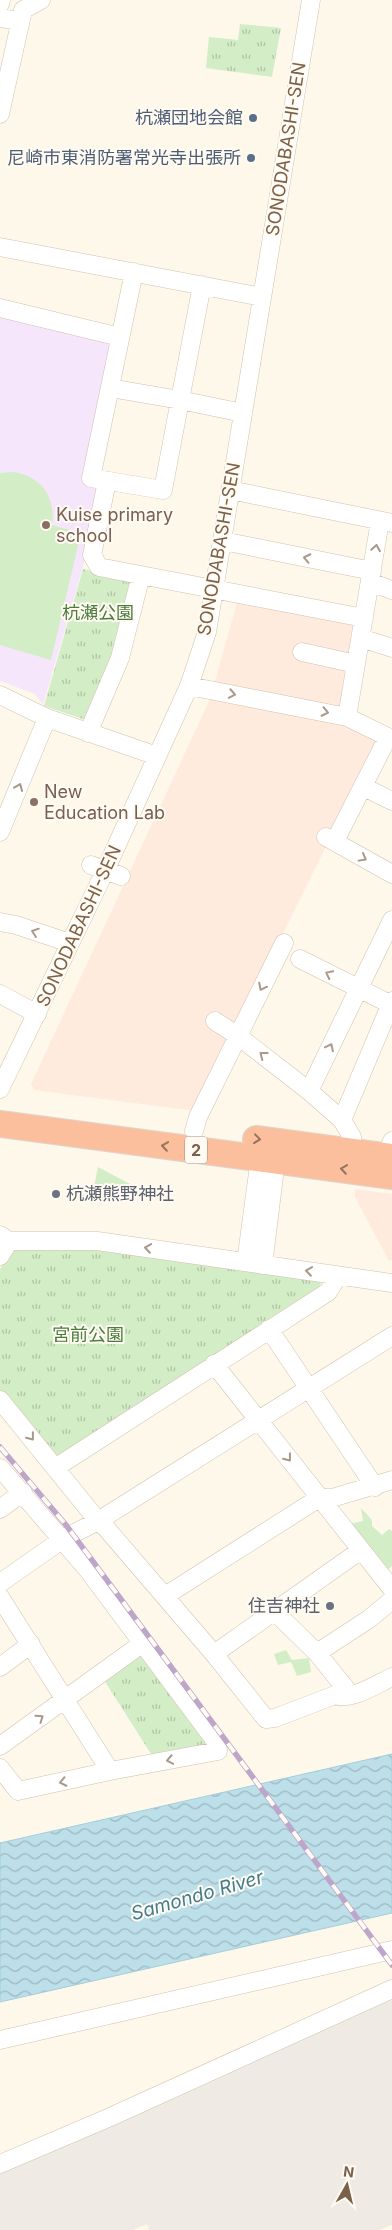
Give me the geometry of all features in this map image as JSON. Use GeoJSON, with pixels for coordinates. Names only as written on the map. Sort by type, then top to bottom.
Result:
{"type":"FeatureCollection","features":[{"type":"Feature","properties":{"kind":"highway","name":"2"},"geometry":{"type":"LineString","coordinates":[[0,1106],[353,1152],[389,1161]]}},
{"type":"Feature","properties":{"kind":"highway","name":"2"},"geometry":{"type":"LineString","coordinates":[[0,1124],[268,1159],[389,1161]]}},
{"type":"Feature","properties":{"kind":"street"},"geometry":{"type":"LineString","coordinates":[[0,114],[19,21],[23,10],[41,0]]}},
{"type":"Feature","properties":{"kind":"street","name":"SONODABASHI-SEN"},"geometry":{"type":"LineString","coordinates":[[0,1089],[7,1058],[38,1014],[106,870],[189,686],[207,632],[311,0]]}},
{"type":"Feature","properties":{"kind":"street"},"geometry":{"type":"LineString","coordinates":[[0,18],[19,21]]}},
{"type":"Feature","properties":{"kind":"street"},"geometry":{"type":"LineString","coordinates":[[0,247],[262,297]]}},
{"type":"Feature","properties":{"kind":"street"},"geometry":{"type":"LineString","coordinates":[[134,272],[91,478],[163,490],[202,285]]}},
{"type":"Feature","properties":{"kind":"street"},"geometry":{"type":"LineString","coordinates":[[0,308],[120,337]]}},
{"type":"Feature","properties":{"kind":"street"},"geometry":{"type":"LineString","coordinates":[[110,388],[243,413]]}},
{"type":"Feature","properties":{"kind":"street"},"geometry":{"type":"LineString","coordinates":[[107,481],[92,556],[99,566],[364,618]]}},
{"type":"Feature","properties":{"kind":"street"},"geometry":{"type":"LineString","coordinates":[[230,490],[386,522],[371,577],[347,717]]}},
{"type":"Feature","properties":{"kind":"street"},"geometry":{"type":"LineString","coordinates":[[223,541],[371,577],[392,590]]}},
{"type":"Feature","properties":{"kind":"street"},"geometry":{"type":"LineString","coordinates":[[88,732],[120,658],[141,575]]}},
{"type":"Feature","properties":{"kind":"street"},"geometry":{"type":"LineString","coordinates":[[360,638],[392,648]]}},
{"type":"Feature","properties":{"kind":"street"},"geometry":{"type":"LineString","coordinates":[[302,652],[356,664]]}},
{"type":"Feature","properties":{"kind":"street"},"geometry":{"type":"LineString","coordinates":[[189,686],[347,717],[390,738],[364,787],[331,837],[392,874]]}},
{"type":"Feature","properties":{"kind":"street"},"geometry":{"type":"LineString","coordinates":[[0,695],[47,718],[157,756]]}},
{"type":"Feature","properties":{"kind":"street"},"geometry":{"type":"LineString","coordinates":[[0,832],[47,718]]}},
{"type":"Feature","properties":{"kind":"street"},"geometry":{"type":"LineString","coordinates":[[364,787],[392,801]]}},
{"type":"Feature","properties":{"kind":"street"},"geometry":{"type":"LineString","coordinates":[[309,1091],[392,920]]}},
{"type":"Feature","properties":{"kind":"street"},"geometry":{"type":"LineString","coordinates":[[0,922],[16,925],[70,943]]}},
{"type":"Feature","properties":{"kind":"street"},"geometry":{"type":"LineString","coordinates":[[194,1131],[198,1117],[284,943]]}},
{"type":"Feature","properties":{"kind":"street"},"geometry":{"type":"LineString","coordinates":[[300,960],[392,1004],[342,1120]]}},
{"type":"Feature","properties":{"kind":"street"},"geometry":{"type":"LineString","coordinates":[[0,994],[38,1014]]}},
{"type":"Feature","properties":{"kind":"street"},"geometry":{"type":"LineString","coordinates":[[214,1021],[238,1036],[309,1091],[342,1120],[352,1136],[353,1152]]}},
{"type":"Feature","properties":{"kind":"street"},"geometry":{"type":"LineString","coordinates":[[254,1264],[268,1159]]}},
{"type":"Feature","properties":{"kind":"street"},"geometry":{"type":"LineString","coordinates":[[0,1256],[5,1238],[97,1241],[338,1276],[389,1278]]}},
{"type":"Feature","properties":{"kind":"street"},"geometry":{"type":"LineString","coordinates":[[55,1468],[328,1292],[338,1276]]}},
{"type":"Feature","properties":{"kind":"street"},"geometry":{"type":"LineString","coordinates":[[269,1329],[375,1486]]}},
{"type":"Feature","properties":{"kind":"street"},"geometry":{"type":"LineString","coordinates":[[0,1583],[63,1539],[98,1521],[392,1336]]}},
{"type":"Feature","properties":{"kind":"street"},"geometry":{"type":"LineString","coordinates":[[214,1364],[392,1589]]}},
{"type":"Feature","properties":{"kind":"street"},"geometry":{"type":"LineString","coordinates":[[0,1400],[98,1521],[165,1596],[266,1719],[275,1718],[335,1695],[347,1696]]}},
{"type":"Feature","properties":{"kind":"street"},"geometry":{"type":"LineString","coordinates":[[0,1468],[63,1539],[217,1743],[218,1751],[110,1771],[18,1792],[0,1768]]}},
{"type":"Feature","properties":{"kind":"street"},"geometry":{"type":"LineString","coordinates":[[165,1596],[320,1498],[332,1498],[392,1480]]}},
{"type":"Feature","properties":{"kind":"street"},"geometry":{"type":"LineString","coordinates":[[0,1509],[23,1492]]}},
{"type":"Feature","properties":{"kind":"street"},"geometry":{"type":"LineString","coordinates":[[214,1654],[361,1550]]}},
{"type":"Feature","properties":{"kind":"street"},"geometry":{"type":"LineString","coordinates":[[0,1597],[110,1771]]}},
{"type":"Feature","properties":{"kind":"street"},"geometry":{"type":"LineString","coordinates":[[318,1653],[369,1619],[392,1600]]}},
{"type":"Feature","properties":{"kind":"street"},"geometry":{"type":"LineString","coordinates":[[275,1612],[318,1653],[347,1696]]}},
{"type":"Feature","properties":{"kind":"street"},"geometry":{"type":"LineString","coordinates":[[0,1746],[143,1643]]}},
{"type":"Feature","properties":{"kind":"street"},"geometry":{"type":"LineString","coordinates":[[0,1667],[31,1644]]}},
{"type":"Feature","properties":{"kind":"street"},"geometry":{"type":"LineString","coordinates":[[262,1732],[392,1677]]}},
{"type":"Feature","properties":{"kind":"street"},"geometry":{"type":"LineString","coordinates":[[0,2040],[392,1950]]}},
{"type":"Feature","properties":{"kind":"street"},"geometry":{"type":"LineString","coordinates":[[0,2164],[108,2118],[392,1989]]}},
{"type":"Feature","properties":{"kind":"shaded area","name":"Kuise primary school"},"geometry":{"type":"Polygon","coordinates":[[[0,314],[111,339],[86,476],[101,487],[83,567],[43,705],[35,694],[0,681],[0,314]]]}},
{"type":"Feature","properties":{"kind":"shaded area"},"geometry":{"type":"Polygon","coordinates":[[[238,599],[358,625],[342,722],[374,737],[377,744],[195,1111],[34,1090],[31,1084],[210,699],[238,599]]]}},
{"type":"Feature","properties":{"kind":"shaded area"},"geometry":{"type":"Polygon","coordinates":[[[355,1189],[392,1194],[392,1260],[389,1261],[355,1197],[355,1189]]]}},
{"type":"Feature","properties":{"kind":"shaded area"},"geometry":{"type":"Polygon","coordinates":[[[385,1994],[392,1999],[392,2225],[379,2230],[149,2230],[147,2224],[133,2230],[0,2230],[0,2168],[385,1994]]]}},
{"type":"Feature","properties":{"kind":"green space"},"geometry":{"type":"Polygon","coordinates":[[[240,24],[281,28],[272,77],[206,68],[209,37],[238,40],[240,24]]]}},
{"type":"Feature","properties":{"kind":"green space"},"geometry":{"type":"Polygon","coordinates":[[[13,472],[32,478],[45,490],[52,506],[52,525],[81,533],[51,660],[0,645],[0,473],[13,472]]]}},
{"type":"Feature","properties":{"kind":"green space","name":"杭瀬公園"},"geometry":{"type":"Polygon","coordinates":[[[83,569],[128,578],[132,586],[108,674],[86,720],[44,706],[83,569]]]}},
{"type":"Feature","properties":{"kind":"green space"},"geometry":{"type":"Polygon","coordinates":[[[98,1167],[132,1185],[128,1194],[92,1197],[98,1167]]]}},
{"type":"Feature","properties":{"kind":"green space","name":"宮前公園"},"geometry":{"type":"Polygon","coordinates":[[[24,1246],[100,1247],[321,1278],[320,1290],[61,1457],[53,1457],[31,1426],[0,1391],[0,1269],[11,1251],[24,1246]]]}},
{"type":"Feature","properties":{"kind":"green space"},"geometry":{"type":"Polygon","coordinates":[[[361,1508],[372,1520],[372,1526],[382,1535],[389,1529],[392,1531],[392,1566],[386,1571],[348,1524],[363,1521],[361,1508]]]}},
{"type":"Feature","properties":{"kind":"green space"},"geometry":{"type":"Polygon","coordinates":[[[286,1650],[292,1660],[309,1658],[311,1672],[297,1676],[291,1662],[278,1665],[274,1654],[286,1650]]]}},
{"type":"Feature","properties":{"kind":"green space"},"geometry":{"type":"Polygon","coordinates":[[[136,1656],[145,1657],[205,1742],[203,1747],[153,1757],[104,1680],[136,1656]]]}},
{"type":"Feature","properties":{"kind":"water","name":"Samondo River"},"geometry":{"type":"Polygon","coordinates":[[[392,1754],[392,1913],[0,2002],[0,1843],[392,1754]]]}},
{"type":"Feature","properties":{"kind":"railway"},"geometry":{"type":"LineString","coordinates":[[0,1447],[66,1525],[392,1965]]}},
{"type":"Feature","properties":{"kind":"place","name":"杭瀬団地会館"},"geometry":{"type":"Point","coordinates":[253,118]}},
{"type":"Feature","properties":{"kind":"place","name":"尼崎市東消防署常光寺出張所"},"geometry":{"type":"Point","coordinates":[251,158]}},
{"type":"Feature","properties":{"kind":"place","name":"Kuise primary school"},"geometry":{"type":"Point","coordinates":[46,525]}},
{"type":"Feature","properties":{"kind":"place","name":"New Education Lab"},"geometry":{"type":"Point","coordinates":[34,802]}},
{"type":"Feature","properties":{"kind":"place","name":"杭瀬熊野神社"},"geometry":{"type":"Point","coordinates":[56,1194]}},
{"type":"Feature","properties":{"kind":"place","name":"住吉神社"},"geometry":{"type":"Point","coordinates":[330,1606]}}]}
